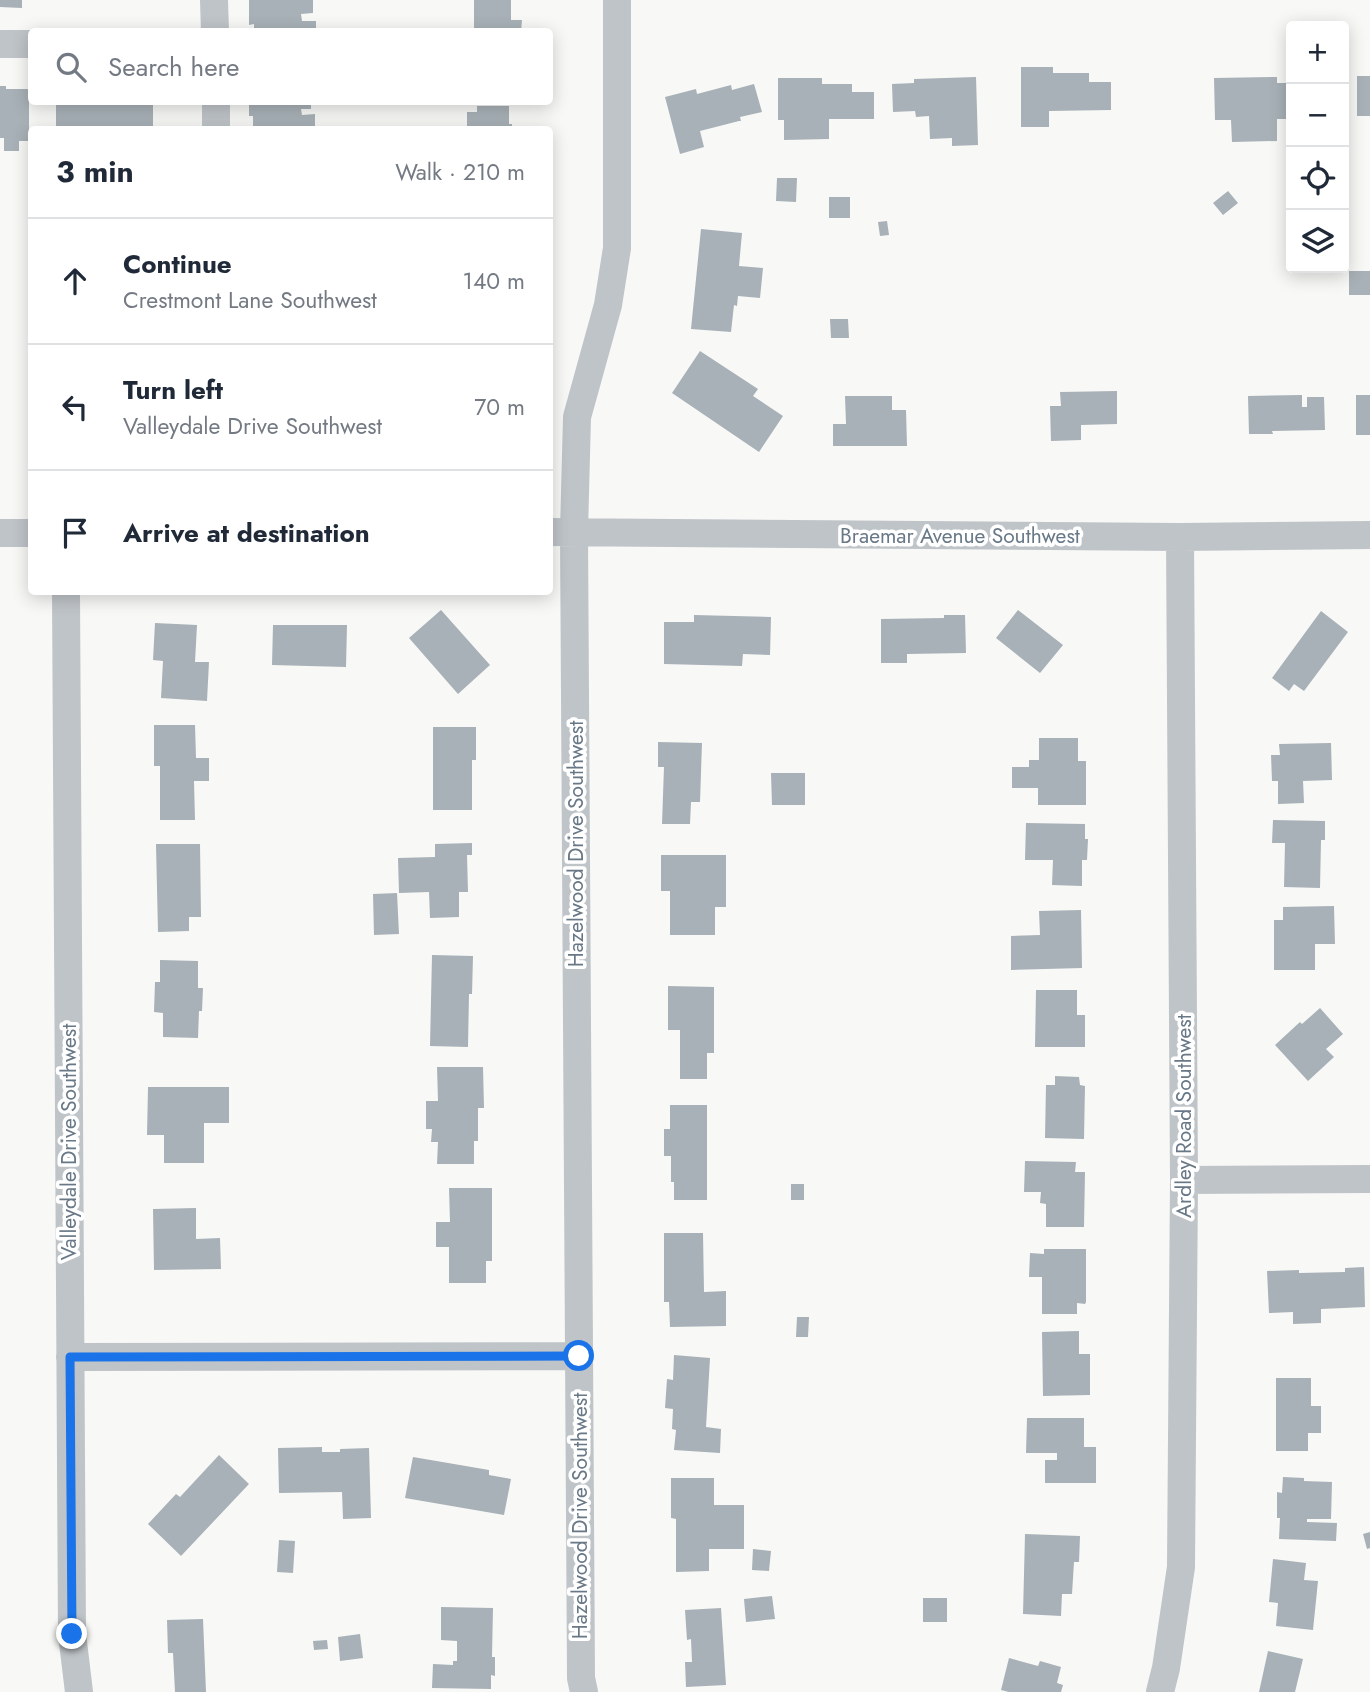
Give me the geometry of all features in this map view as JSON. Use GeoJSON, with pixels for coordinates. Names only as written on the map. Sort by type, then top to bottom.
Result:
{"type":"FeatureCollection","features":[{"type":"Feature","properties":{"kind":"street"},"geometry":{"type":"LineString","coordinates":[[214,0],[215,28]]}},
{"type":"Feature","properties":{"kind":"street","name":"Hazelwood Drive Southwest"},"geometry":{"type":"LineString","coordinates":[[584,1692],[581,1678],[579,1356],[562,532],[577,417],[608,305],[617,248],[617,0]]}},
{"type":"Feature","properties":{"kind":"street"},"geometry":{"type":"LineString","coordinates":[[0,44],[28,44]]}},
{"type":"Feature","properties":{"kind":"street"},"geometry":{"type":"LineString","coordinates":[[216,105],[216,126]]}},
{"type":"Feature","properties":{"kind":"street","name":"Braemar Avenue Southwest"},"geometry":{"type":"LineString","coordinates":[[562,532],[1180,537],[1370,535]]}},
{"type":"Feature","properties":{"kind":"street"},"geometry":{"type":"LineString","coordinates":[[0,533],[28,533]]}},
{"type":"Feature","properties":{"kind":"street","name":"Ardley Road Southwest"},"geometry":{"type":"LineString","coordinates":[[1160,1692],[1181,1567],[1184,1180],[1180,537]]}},
{"type":"Feature","properties":{"kind":"street","name":"Valleydale Drive Southwest"},"geometry":{"type":"LineString","coordinates":[[66,595],[72,1634],[79,1692]]}},
{"type":"Feature","properties":{"kind":"street"},"geometry":{"type":"LineString","coordinates":[[1184,1180],[1370,1179]]}},
{"type":"Feature","properties":{"kind":"street"},"geometry":{"type":"LineString","coordinates":[[70,1357],[579,1356]]}},
{"type":"Feature","properties":{"kind":"building"},"geometry":{"type":"Polygon","coordinates":[[[0,0],[22,0],[22,8],[0,7],[0,0]]]}},
{"type":"Feature","properties":{"kind":"building"},"geometry":{"type":"Polygon","coordinates":[[[249,0],[313,0],[313,13],[301,14],[302,21],[316,21],[316,28],[254,28],[254,24],[249,25],[249,0]]]}},
{"type":"Feature","properties":{"kind":"building"},"geometry":{"type":"Polygon","coordinates":[[[474,0],[511,0],[511,20],[522,20],[521,28],[474,28],[474,0]]]}},
{"type":"Feature","properties":{"kind":"building"},"geometry":{"type":"Polygon","coordinates":[[[1021,67],[1053,67],[1053,73],[1089,73],[1089,82],[1111,82],[1111,110],[1049,111],[1049,127],[1021,127],[1021,67]]]}},
{"type":"Feature","properties":{"kind":"building"},"geometry":{"type":"Polygon","coordinates":[[[1357,76],[1370,76],[1370,116],[1357,116],[1357,76]]]}},
{"type":"Feature","properties":{"kind":"building"},"geometry":{"type":"Polygon","coordinates":[[[976,77],[978,145],[952,146],[952,138],[930,139],[929,116],[916,117],[915,111],[893,112],[892,84],[914,83],[914,79],[976,77]]]}},
{"type":"Feature","properties":{"kind":"building"},"geometry":{"type":"Polygon","coordinates":[[[1277,77],[1277,83],[1286,83],[1286,119],[1277,119],[1277,141],[1232,142],[1231,120],[1215,120],[1214,78],[1277,77]]]}},
{"type":"Feature","properties":{"kind":"building"},"geometry":{"type":"Polygon","coordinates":[[[778,78],[822,78],[822,84],[852,84],[852,92],[874,92],[874,119],[829,119],[829,139],[784,140],[784,120],[778,120],[778,78]]]}},
{"type":"Feature","properties":{"kind":"building"},"geometry":{"type":"Polygon","coordinates":[[[754,84],[762,112],[740,117],[741,121],[700,131],[704,147],[680,154],[665,97],[696,89],[697,94],[731,85],[732,90],[754,84]]]}},
{"type":"Feature","properties":{"kind":"building"},"geometry":{"type":"Polygon","coordinates":[[[0,86],[6,86],[6,89],[28,89],[28,141],[19,141],[19,151],[4,151],[4,138],[0,138],[0,86]]]}},
{"type":"Feature","properties":{"kind":"building"},"geometry":{"type":"Polygon","coordinates":[[[56,105],[153,105],[153,126],[56,126],[56,105]]]}},
{"type":"Feature","properties":{"kind":"building"},"geometry":{"type":"Polygon","coordinates":[[[249,105],[311,105],[311,109],[301,109],[302,115],[315,114],[315,126],[253,126],[253,116],[249,116],[249,105]]]}},
{"type":"Feature","properties":{"kind":"building"},"geometry":{"type":"Polygon","coordinates":[[[477,106],[509,106],[509,124],[512,126],[467,126],[467,112],[477,112],[477,106]]]}},
{"type":"Feature","properties":{"kind":"building"},"geometry":{"type":"Polygon","coordinates":[[[777,178],[797,178],[796,202],[776,201],[777,178]]]}},
{"type":"Feature","properties":{"kind":"building"},"geometry":{"type":"Polygon","coordinates":[[[1228,191],[1238,203],[1223,215],[1213,203],[1228,191]]]}},
{"type":"Feature","properties":{"kind":"building"},"geometry":{"type":"Polygon","coordinates":[[[829,197],[850,197],[850,218],[829,218],[829,197]]]}},
{"type":"Feature","properties":{"kind":"building"},"geometry":{"type":"Polygon","coordinates":[[[887,221],[889,235],[880,236],[878,222],[887,221]]]}},
{"type":"Feature","properties":{"kind":"building"},"geometry":{"type":"Polygon","coordinates":[[[701,229],[742,233],[739,266],[763,268],[760,298],[738,296],[737,306],[734,305],[731,332],[691,329],[701,229]]]}},
{"type":"Feature","properties":{"kind":"building"},"geometry":{"type":"Polygon","coordinates":[[[1370,271],[1370,295],[1349,295],[1349,273],[1370,271]]]}},
{"type":"Feature","properties":{"kind":"building"},"geometry":{"type":"Polygon","coordinates":[[[830,319],[848,319],[849,338],[831,338],[830,319]]]}},
{"type":"Feature","properties":{"kind":"building"},"geometry":{"type":"Polygon","coordinates":[[[700,351],[758,389],[753,396],[783,416],[759,452],[672,393],[700,351]]]}},
{"type":"Feature","properties":{"kind":"building"},"geometry":{"type":"Polygon","coordinates":[[[1117,391],[1117,424],[1081,425],[1081,440],[1051,441],[1050,406],[1061,406],[1060,392],[1117,391]]]}},
{"type":"Feature","properties":{"kind":"building"},"geometry":{"type":"Polygon","coordinates":[[[1302,395],[1302,407],[1307,407],[1307,397],[1324,397],[1325,430],[1249,434],[1248,396],[1302,395]]]}},
{"type":"Feature","properties":{"kind":"building"},"geometry":{"type":"Polygon","coordinates":[[[1356,395],[1370,395],[1370,435],[1356,435],[1356,395]]]}},
{"type":"Feature","properties":{"kind":"building"},"geometry":{"type":"Polygon","coordinates":[[[845,396],[892,396],[892,410],[906,410],[907,446],[833,446],[833,424],[846,424],[845,396]]]}},
{"type":"Feature","properties":{"kind":"building"},"geometry":{"type":"Polygon","coordinates":[[[441,610],[490,665],[458,694],[409,638],[441,610]]]}},
{"type":"Feature","properties":{"kind":"building"},"geometry":{"type":"Polygon","coordinates":[[[1018,610],[1063,645],[1040,673],[996,638],[1018,610]]]}},
{"type":"Feature","properties":{"kind":"building"},"geometry":{"type":"Polygon","coordinates":[[[1321,611],[1348,632],[1304,691],[1294,684],[1289,691],[1272,678],[1321,611]]]}},
{"type":"Feature","properties":{"kind":"building"},"geometry":{"type":"Polygon","coordinates":[[[694,615],[771,617],[770,655],[743,654],[742,666],[664,664],[664,622],[694,622],[694,615]]]}},
{"type":"Feature","properties":{"kind":"building"},"geometry":{"type":"Polygon","coordinates":[[[944,615],[965,615],[966,653],[907,654],[907,663],[881,663],[881,619],[944,618],[944,615]]]}},
{"type":"Feature","properties":{"kind":"building"},"geometry":{"type":"Polygon","coordinates":[[[155,623],[197,625],[195,662],[209,662],[207,701],[161,698],[163,661],[153,660],[155,623]]]}},
{"type":"Feature","properties":{"kind":"building"},"geometry":{"type":"Polygon","coordinates":[[[273,625],[347,625],[346,667],[272,665],[273,625]]]}},
{"type":"Feature","properties":{"kind":"building"},"geometry":{"type":"Polygon","coordinates":[[[154,725],[195,725],[196,758],[209,758],[209,781],[194,781],[195,820],[160,820],[160,766],[154,766],[154,725]]]}},
{"type":"Feature","properties":{"kind":"building"},"geometry":{"type":"Polygon","coordinates":[[[433,727],[476,727],[476,760],[472,760],[472,810],[433,810],[433,727]]]}},
{"type":"Feature","properties":{"kind":"building"},"geometry":{"type":"Polygon","coordinates":[[[1039,738],[1078,738],[1078,761],[1086,761],[1086,805],[1038,805],[1038,788],[1012,788],[1012,767],[1029,767],[1029,760],[1039,760],[1039,738]]]}},
{"type":"Feature","properties":{"kind":"building"},"geometry":{"type":"Polygon","coordinates":[[[658,742],[702,743],[700,802],[691,802],[690,824],[662,824],[664,767],[658,767],[658,742]]]}},
{"type":"Feature","properties":{"kind":"building"},"geometry":{"type":"Polygon","coordinates":[[[1331,743],[1332,780],[1303,781],[1304,803],[1278,804],[1278,781],[1272,781],[1271,755],[1280,755],[1279,744],[1331,743]]]}},
{"type":"Feature","properties":{"kind":"building"},"geometry":{"type":"Polygon","coordinates":[[[771,773],[805,773],[805,805],[772,805],[771,773]]]}},
{"type":"Feature","properties":{"kind":"building"},"geometry":{"type":"Polygon","coordinates":[[[1273,820],[1325,821],[1325,840],[1321,840],[1320,888],[1284,887],[1285,843],[1272,843],[1273,820]]]}},
{"type":"Feature","properties":{"kind":"building"},"geometry":{"type":"Polygon","coordinates":[[[1026,823],[1085,824],[1085,839],[1088,839],[1087,860],[1082,860],[1082,886],[1052,885],[1053,860],[1025,860],[1026,823]]]}},
{"type":"Feature","properties":{"kind":"building"},"geometry":{"type":"Polygon","coordinates":[[[472,843],[472,855],[467,855],[468,892],[459,892],[459,917],[430,918],[429,892],[399,893],[398,858],[435,857],[435,844],[472,843]]]}},
{"type":"Feature","properties":{"kind":"building"},"geometry":{"type":"Polygon","coordinates":[[[156,844],[200,844],[201,917],[189,917],[189,931],[158,932],[156,844]]]}},
{"type":"Feature","properties":{"kind":"building"},"geometry":{"type":"Polygon","coordinates":[[[661,855],[726,855],[726,907],[715,907],[715,935],[670,935],[670,891],[661,891],[661,855]]]}},
{"type":"Feature","properties":{"kind":"building"},"geometry":{"type":"Polygon","coordinates":[[[397,893],[399,934],[374,935],[373,894],[397,893]]]}},
{"type":"Feature","properties":{"kind":"building"},"geometry":{"type":"Polygon","coordinates":[[[1334,906],[1335,944],[1315,944],[1315,970],[1274,970],[1274,920],[1283,920],[1283,907],[1334,906]]]}},
{"type":"Feature","properties":{"kind":"building"},"geometry":{"type":"Polygon","coordinates":[[[1081,910],[1082,968],[1011,970],[1011,936],[1040,935],[1039,911],[1081,910]]]}},
{"type":"Feature","properties":{"kind":"building"},"geometry":{"type":"Polygon","coordinates":[[[432,955],[473,956],[468,1047],[430,1046],[432,955]]]}},
{"type":"Feature","properties":{"kind":"building"},"geometry":{"type":"Polygon","coordinates":[[[160,960],[198,961],[198,988],[203,988],[198,1038],[163,1037],[163,1013],[154,1012],[155,982],[160,982],[160,960]]]}},
{"type":"Feature","properties":{"kind":"building"},"geometry":{"type":"Polygon","coordinates":[[[668,986],[714,987],[714,1053],[707,1053],[707,1079],[680,1079],[680,1030],[668,1030],[668,986]]]}},
{"type":"Feature","properties":{"kind":"building"},"geometry":{"type":"Polygon","coordinates":[[[1036,990],[1077,990],[1077,1015],[1085,1015],[1085,1047],[1035,1047],[1036,990]]]}},
{"type":"Feature","properties":{"kind":"building"},"geometry":{"type":"Polygon","coordinates":[[[1320,1008],[1343,1034],[1326,1049],[1334,1057],[1308,1081],[1275,1045],[1320,1008]]]}},
{"type":"Feature","properties":{"kind":"building"},"geometry":{"type":"Polygon","coordinates":[[[437,1067],[483,1067],[484,1108],[478,1108],[478,1141],[474,1141],[474,1164],[437,1164],[438,1142],[431,1142],[432,1129],[426,1129],[426,1101],[438,1101],[437,1067]]]}},
{"type":"Feature","properties":{"kind":"building"},"geometry":{"type":"Polygon","coordinates":[[[1055,1076],[1079,1077],[1080,1085],[1085,1086],[1084,1139],[1045,1138],[1046,1085],[1055,1085],[1055,1076]]]}},
{"type":"Feature","properties":{"kind":"building"},"geometry":{"type":"Polygon","coordinates":[[[148,1087],[229,1087],[229,1123],[204,1123],[204,1163],[164,1163],[164,1135],[147,1135],[148,1087]]]}},
{"type":"Feature","properties":{"kind":"building"},"geometry":{"type":"Polygon","coordinates":[[[670,1105],[707,1105],[707,1200],[674,1200],[671,1156],[664,1156],[664,1129],[670,1129],[670,1105]]]}},
{"type":"Feature","properties":{"kind":"building"},"geometry":{"type":"Polygon","coordinates":[[[1025,1161],[1076,1162],[1075,1172],[1085,1172],[1084,1227],[1046,1227],[1046,1204],[1040,1203],[1041,1192],[1024,1192],[1025,1161]]]}},
{"type":"Feature","properties":{"kind":"building"},"geometry":{"type":"Polygon","coordinates":[[[791,1184],[804,1184],[804,1200],[791,1200],[791,1184]]]}},
{"type":"Feature","properties":{"kind":"building"},"geometry":{"type":"Polygon","coordinates":[[[449,1188],[492,1188],[492,1261],[486,1261],[486,1283],[449,1283],[449,1247],[436,1247],[436,1222],[450,1222],[449,1188]]]}},
{"type":"Feature","properties":{"kind":"building"},"geometry":{"type":"Polygon","coordinates":[[[196,1208],[196,1239],[220,1238],[221,1269],[154,1270],[153,1209],[196,1208]]]}},
{"type":"Feature","properties":{"kind":"building"},"geometry":{"type":"Polygon","coordinates":[[[664,1233],[703,1233],[704,1292],[726,1291],[726,1326],[670,1327],[669,1302],[664,1302],[664,1233]]]}},
{"type":"Feature","properties":{"kind":"building"},"geometry":{"type":"Polygon","coordinates":[[[1044,1249],[1086,1249],[1086,1302],[1077,1303],[1077,1314],[1042,1314],[1042,1277],[1029,1277],[1030,1253],[1044,1254],[1044,1249]]]}},
{"type":"Feature","properties":{"kind":"building"},"geometry":{"type":"Polygon","coordinates":[[[1364,1267],[1365,1307],[1321,1309],[1321,1323],[1293,1324],[1293,1312],[1269,1313],[1267,1271],[1345,1272],[1345,1268],[1364,1267]]]}},
{"type":"Feature","properties":{"kind":"building"},"geometry":{"type":"Polygon","coordinates":[[[797,1317],[809,1317],[808,1337],[796,1337],[797,1317]]]}},
{"type":"Feature","properties":{"kind":"building"},"geometry":{"type":"Polygon","coordinates":[[[1079,1331],[1079,1354],[1090,1354],[1090,1395],[1043,1396],[1042,1332],[1079,1331]]]}},
{"type":"Feature","properties":{"kind":"building"},"geometry":{"type":"Polygon","coordinates":[[[674,1355],[710,1358],[706,1427],[721,1429],[720,1453],[674,1450],[676,1430],[672,1429],[673,1409],[665,1408],[667,1379],[673,1380],[674,1355]]]}},
{"type":"Feature","properties":{"kind":"building"},"geometry":{"type":"Polygon","coordinates":[[[1276,1378],[1311,1378],[1311,1406],[1321,1406],[1321,1433],[1308,1433],[1308,1451],[1276,1451],[1276,1378]]]}},
{"type":"Feature","properties":{"kind":"building"},"geometry":{"type":"Polygon","coordinates":[[[1027,1418],[1084,1418],[1084,1447],[1096,1447],[1096,1483],[1045,1483],[1045,1460],[1057,1460],[1057,1453],[1026,1453],[1027,1418]]]}},
{"type":"Feature","properties":{"kind":"building"},"geometry":{"type":"Polygon","coordinates":[[[322,1447],[322,1452],[369,1448],[371,1518],[343,1519],[342,1492],[279,1493],[278,1448],[322,1447]]]}},
{"type":"Feature","properties":{"kind":"building"},"geometry":{"type":"Polygon","coordinates":[[[219,1455],[249,1484],[181,1556],[148,1524],[176,1494],[180,1497],[219,1455]]]}},
{"type":"Feature","properties":{"kind":"building"},"geometry":{"type":"Polygon","coordinates":[[[413,1457],[489,1470],[489,1475],[511,1479],[504,1515],[405,1498],[413,1457]]]}},
{"type":"Feature","properties":{"kind":"building"},"geometry":{"type":"Polygon","coordinates":[[[1283,1477],[1332,1482],[1331,1519],[1307,1519],[1307,1522],[1337,1523],[1336,1541],[1279,1539],[1277,1492],[1282,1493],[1283,1477]]]}},
{"type":"Feature","properties":{"kind":"building"},"geometry":{"type":"Polygon","coordinates":[[[671,1478],[714,1478],[714,1505],[744,1505],[744,1549],[709,1549],[709,1571],[676,1572],[676,1519],[671,1518],[671,1478]]]}},
{"type":"Feature","properties":{"kind":"building"},"geometry":{"type":"Polygon","coordinates":[[[1370,1532],[1370,1548],[1367,1549],[1363,1534],[1370,1532]]]}},
{"type":"Feature","properties":{"kind":"building"},"geometry":{"type":"Polygon","coordinates":[[[1025,1534],[1080,1536],[1079,1562],[1074,1562],[1072,1594],[1062,1594],[1061,1616],[1023,1614],[1025,1534]]]}},
{"type":"Feature","properties":{"kind":"building"},"geometry":{"type":"Polygon","coordinates":[[[279,1540],[295,1541],[293,1573],[277,1572],[279,1540]]]}},
{"type":"Feature","properties":{"kind":"building"},"geometry":{"type":"Polygon","coordinates":[[[753,1549],[771,1551],[769,1571],[752,1570],[753,1549]]]}},
{"type":"Feature","properties":{"kind":"building"},"geometry":{"type":"Polygon","coordinates":[[[1273,1559],[1306,1563],[1304,1580],[1318,1581],[1313,1630],[1276,1626],[1278,1603],[1269,1602],[1273,1559]]]}},
{"type":"Feature","properties":{"kind":"building"},"geometry":{"type":"Polygon","coordinates":[[[772,1596],[775,1619],[746,1622],[744,1599],[772,1596]]]}},
{"type":"Feature","properties":{"kind":"building"},"geometry":{"type":"Polygon","coordinates":[[[923,1598],[947,1598],[947,1622],[923,1622],[923,1598]]]}},
{"type":"Feature","properties":{"kind":"building"},"geometry":{"type":"Polygon","coordinates":[[[441,1607],[493,1608],[492,1657],[495,1657],[495,1676],[491,1675],[491,1689],[432,1688],[433,1664],[453,1665],[453,1661],[457,1661],[457,1641],[441,1640],[441,1607]]]}},
{"type":"Feature","properties":{"kind":"building"},"geometry":{"type":"Polygon","coordinates":[[[721,1608],[726,1685],[686,1687],[685,1662],[692,1662],[685,1610],[721,1608]]]}},
{"type":"Feature","properties":{"kind":"building"},"geometry":{"type":"Polygon","coordinates":[[[203,1619],[206,1692],[175,1692],[173,1653],[168,1653],[167,1620],[203,1619]]]}},
{"type":"Feature","properties":{"kind":"building"},"geometry":{"type":"Polygon","coordinates":[[[360,1634],[363,1658],[340,1661],[338,1637],[360,1634]]]}},
{"type":"Feature","properties":{"kind":"building"},"geometry":{"type":"Polygon","coordinates":[[[327,1640],[328,1649],[314,1650],[313,1641],[327,1640]]]}},
{"type":"Feature","properties":{"kind":"building"},"geometry":{"type":"Polygon","coordinates":[[[1268,1651],[1303,1659],[1295,1692],[1259,1692],[1268,1651]]]}},
{"type":"Feature","properties":{"kind":"building"},"geometry":{"type":"Polygon","coordinates":[[[1009,1658],[1038,1666],[1040,1661],[1061,1667],[1057,1683],[1063,1685],[1061,1692],[1001,1690],[1009,1658]]]}},
{"type":"Feature","properties":{"kind":"route"},"geometry":{"type":"LineString","coordinates":[[72,1634],[70,1357],[579,1356]]}}]}
